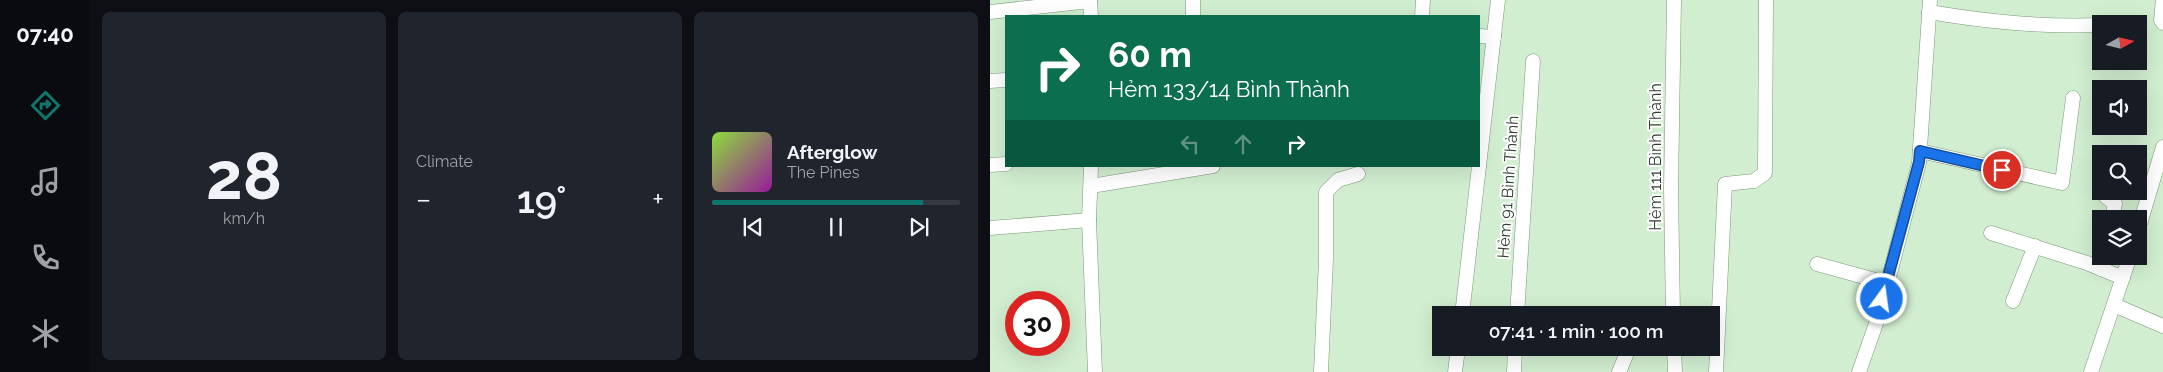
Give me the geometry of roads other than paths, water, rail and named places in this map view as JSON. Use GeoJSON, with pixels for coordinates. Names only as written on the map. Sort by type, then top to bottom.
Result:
{"type":"FeatureCollection","features":[{"type":"Feature","properties":{"kind":"street"},"geometry":{"type":"LineString","coordinates":[[1193,0],[1193,15]]}},
{"type":"Feature","properties":{"kind":"street"},"geometry":{"type":"LineString","coordinates":[[1422,15],[1423,0]]}},
{"type":"Feature","properties":{"kind":"street"},"geometry":{"type":"LineString","coordinates":[[1480,145],[1482,104],[1494,37],[1498,0]]}},
{"type":"Feature","properties":{"kind":"street","name":"Hẻm 111 Bình Thành"},"geometry":{"type":"LineString","coordinates":[[1673,306],[1671,188],[1674,0]]}},
{"type":"Feature","properties":{"kind":"street"},"geometry":{"type":"LineString","coordinates":[[1716,372],[1725,184],[1754,182],[1766,173],[1766,0]]}},
{"type":"Feature","properties":{"kind":"street"},"geometry":{"type":"LineString","coordinates":[[2163,0],[2161,20],[2163,23]]}},
{"type":"Feature","properties":{"kind":"street"},"geometry":{"type":"LineString","coordinates":[[990,12],[1090,1],[1091,15]]}},
{"type":"Feature","properties":{"kind":"street"},"geometry":{"type":"LineString","coordinates":[[1859,372],[1879,315],[1919,162],[1930,6],[1991,22],[2062,26],[2092,25]]}},
{"type":"Feature","properties":{"kind":"street"},"geometry":{"type":"LineString","coordinates":[[1480,36],[1494,37]]}},
{"type":"Feature","properties":{"kind":"street","name":"Hẻm 91 Bình Thành"},"geometry":{"type":"LineString","coordinates":[[1518,306],[1534,61]]}},
{"type":"Feature","properties":{"kind":"street"},"geometry":{"type":"LineString","coordinates":[[990,81],[1005,80]]}},
{"type":"Feature","properties":{"kind":"street"},"geometry":{"type":"LineString","coordinates":[[1920,151],[2062,183],[2073,98]]}},
{"type":"Feature","properties":{"kind":"street"},"geometry":{"type":"LineString","coordinates":[[2144,210],[2163,146]]}},
{"type":"Feature","properties":{"kind":"street"},"geometry":{"type":"LineString","coordinates":[[990,165],[1005,164]]}},
{"type":"Feature","properties":{"kind":"street"},"geometry":{"type":"LineString","coordinates":[[1091,167],[1092,186],[1089,220],[1095,372]]}},
{"type":"Feature","properties":{"kind":"street"},"geometry":{"type":"LineString","coordinates":[[1092,186],[1207,167]]}},
{"type":"Feature","properties":{"kind":"street"},"geometry":{"type":"LineString","coordinates":[[1463,306],[1479,167]]}},
{"type":"Feature","properties":{"kind":"street"},"geometry":{"type":"LineString","coordinates":[[1321,372],[1326,259],[1326,192],[1338,180],[1358,174]]}},
{"type":"Feature","properties":{"kind":"street"},"geometry":{"type":"LineString","coordinates":[[2110,200],[2115,204],[2114,210]]}},
{"type":"Feature","properties":{"kind":"street"},"geometry":{"type":"LineString","coordinates":[[990,228],[1089,220]]}},
{"type":"Feature","properties":{"kind":"street"},"geometry":{"type":"LineString","coordinates":[[1991,233],[2092,260]]}},
{"type":"Feature","properties":{"kind":"street"},"geometry":{"type":"LineString","coordinates":[[2013,301],[2035,246]]}},
{"type":"Feature","properties":{"kind":"street"},"geometry":{"type":"LineString","coordinates":[[1817,264],[1886,284]]}},
{"type":"Feature","properties":{"kind":"street"},"geometry":{"type":"LineString","coordinates":[[2105,265],[2123,278]]}},
{"type":"Feature","properties":{"kind":"street"},"geometry":{"type":"LineString","coordinates":[[2091,372],[2127,265]]}},
{"type":"Feature","properties":{"kind":"street"},"geometry":{"type":"LineString","coordinates":[[2114,305],[2163,326]]}},
{"type":"Feature","properties":{"kind":"street"},"geometry":{"type":"LineString","coordinates":[[1455,372],[1457,356]]}},
{"type":"Feature","properties":{"kind":"street"},"geometry":{"type":"LineString","coordinates":[[1514,372],[1515,356]]}},
{"type":"Feature","properties":{"kind":"street"},"geometry":{"type":"LineString","coordinates":[[1619,372],[1626,356]]}},
{"type":"Feature","properties":{"kind":"street"},"geometry":{"type":"LineString","coordinates":[[1674,356],[1674,372]]}}]}
